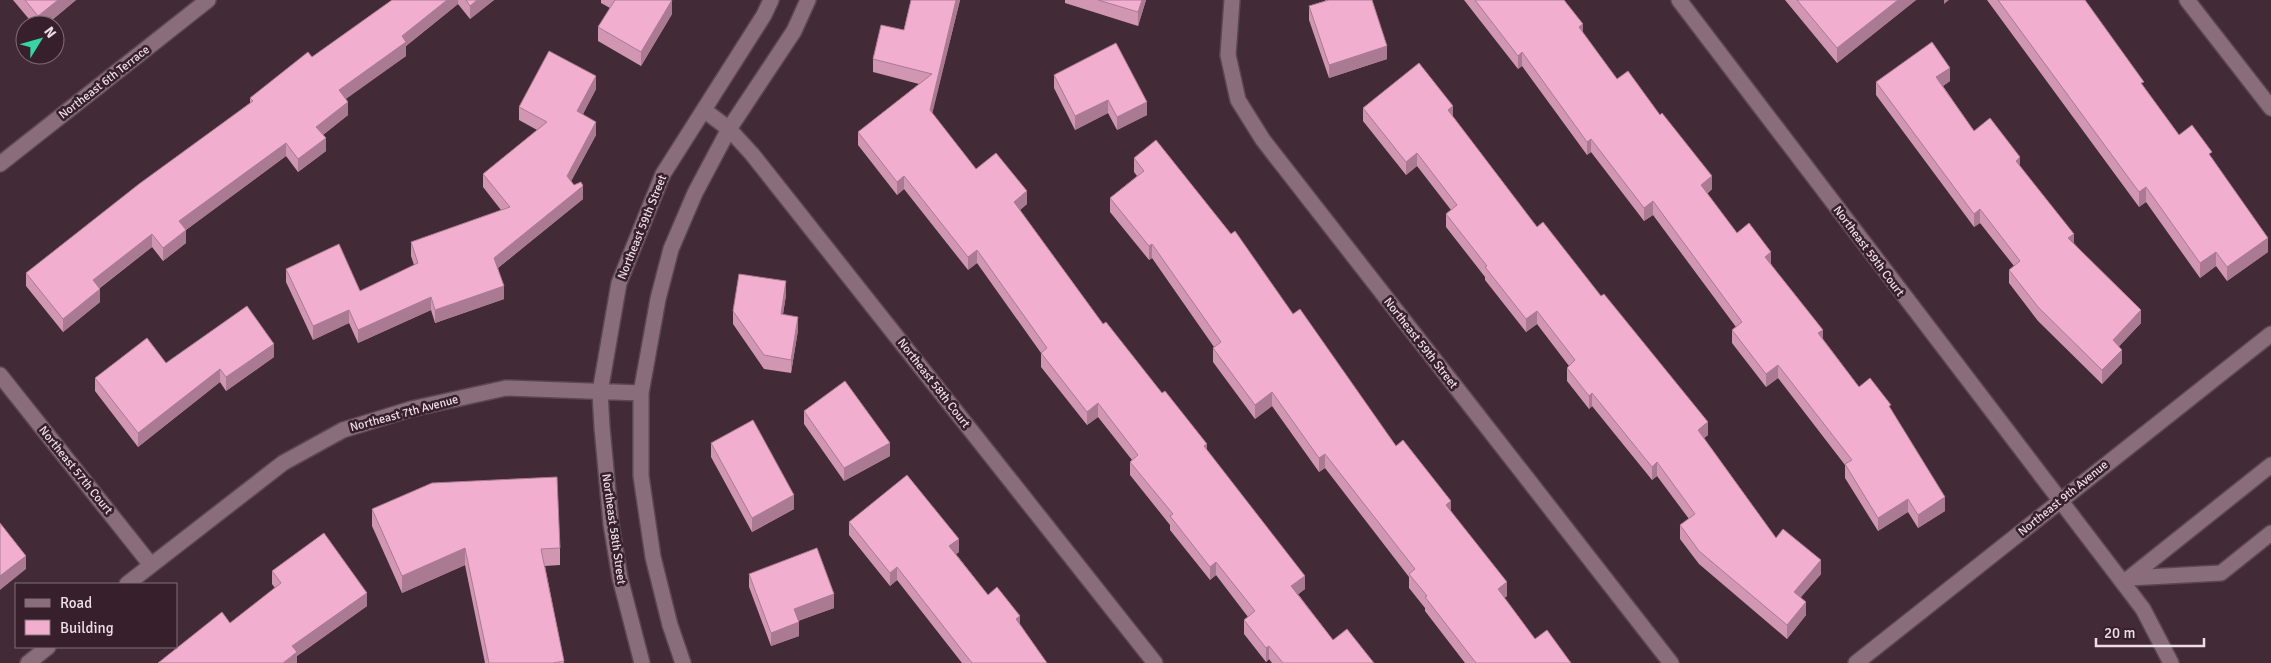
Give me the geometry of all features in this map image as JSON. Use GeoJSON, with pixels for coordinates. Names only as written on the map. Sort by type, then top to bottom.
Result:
{"type":"FeatureCollection","features":[{"type":"Feature","properties":{"kind":"street","name":"Northeast 6th Terrace"},"geometry":{"type":"LineString","coordinates":[[0,164],[208,0]]}},
{"type":"Feature","properties":{"kind":"street","name":"Northeast 59th Street"},"geometry":{"type":"LineString","coordinates":[[600,392],[619,284],[663,174],[764,15],[771,0]]}},
{"type":"Feature","properties":{"kind":"street"},"geometry":{"type":"LineString","coordinates":[[683,663],[670,625],[653,558],[641,476],[641,393],[658,299],[671,249],[695,193],[728,129],[794,31],[808,0]]}},
{"type":"Feature","properties":{"kind":"street","name":"Northeast 59th Street"},"geometry":{"type":"LineString","coordinates":[[1232,0],[1228,55],[1238,100],[1263,140],[1670,663]]}},
{"type":"Feature","properties":{"kind":"street","name":"Northeast 59th Court"},"geometry":{"type":"LineString","coordinates":[[1679,0],[2060,501],[2126,581],[2171,663]]}},
{"type":"Feature","properties":{"kind":"street"},"geometry":{"type":"LineString","coordinates":[[2187,0],[2271,108]]}},
{"type":"Feature","properties":{"kind":"street","name":"Northeast 58th Court"},"geometry":{"type":"LineString","coordinates":[[704,110],[728,129],[752,154],[1155,663]]}},
{"type":"Feature","properties":{"kind":"street","name":"Northeast 9th Avenue"},"geometry":{"type":"LineString","coordinates":[[1856,663],[2271,334]]}},
{"type":"Feature","properties":{"kind":"street","name":"Northeast 57th Court"},"geometry":{"type":"LineString","coordinates":[[0,375],[151,565]]}},
{"type":"Feature","properties":{"kind":"street","name":"Northeast 7th Avenue"},"geometry":{"type":"LineString","coordinates":[[128,583],[283,463],[343,430],[411,409],[506,388],[641,393]]}},
{"type":"Feature","properties":{"kind":"street","name":"Northeast 58th Street"},"geometry":{"type":"LineString","coordinates":[[600,392],[611,524],[620,578],[642,663]]}},
{"type":"Feature","properties":{"kind":"street"},"geometry":{"type":"LineString","coordinates":[[2126,581],[2271,465]]}},
{"type":"Feature","properties":{"kind":"street"},"geometry":{"type":"LineString","coordinates":[[2126,581],[2221,573],[2271,532]]}},
{"type":"Feature","properties":{"kind":"street"},"geometry":{"type":"LineString","coordinates":[[28,663],[47,648]]}},
{"type":"Feature","properties":{"kind":"building"},"geometry":{"type":"Polygon","coordinates":[[[25,0],[58,0],[39,15],[25,0]]]}},
{"type":"Feature","properties":{"kind":"building"},"geometry":{"type":"Polygon","coordinates":[[[392,0],[447,0],[402,36],[406,42],[339,90],[348,102],[316,127],[326,138],[298,159],[286,143],[179,221],[186,230],[163,248],[152,234],[93,280],[100,289],[63,319],[26,273],[139,184],[253,101],[250,98],[308,52],[312,57],[392,0]]]}},
{"type":"Feature","properties":{"kind":"building"},"geometry":{"type":"Polygon","coordinates":[[[466,0],[477,0],[470,6],[466,0]]]}},
{"type":"Feature","properties":{"kind":"building"},"geometry":{"type":"Polygon","coordinates":[[[615,0],[672,0],[641,52],[598,27],[615,0]]]}},
{"type":"Feature","properties":{"kind":"building"},"geometry":{"type":"Polygon","coordinates":[[[911,0],[956,0],[930,110],[976,169],[996,153],[1027,191],[1014,202],[1103,324],[1106,322],[1162,393],[1165,391],[1207,444],[1204,446],[1305,576],[1291,586],[1333,640],[1347,629],[1374,663],[1283,663],[1269,646],[1266,648],[1244,620],[1255,611],[1216,562],[1210,567],[1170,516],[1173,514],[1130,462],[1138,455],[1098,403],[1087,412],[1041,353],[1047,348],[977,250],[968,257],[904,176],[897,182],[858,132],[932,74],[873,59],[881,25],[904,30],[911,0]]]}},
{"type":"Feature","properties":{"kind":"building"},"geometry":{"type":"Polygon","coordinates":[[[1098,0],[1142,0],[1138,12],[1098,0]]]}},
{"type":"Feature","properties":{"kind":"building"},"geometry":{"type":"Polygon","coordinates":[[[1329,0],[1372,0],[1387,46],[1329,65],[1309,6],[1329,0]]]}},
{"type":"Feature","properties":{"kind":"building"},"geometry":{"type":"Polygon","coordinates":[[[1475,0],[1564,0],[1583,24],[1579,27],[1617,79],[1628,71],[1660,115],[1662,113],[1712,176],[1701,185],[1737,233],[1749,223],[1771,252],[1765,257],[1823,330],[1818,333],[1859,387],[1870,378],[1891,405],[1889,406],[1945,497],[1918,515],[1908,499],[1878,518],[1845,464],[1852,460],[1778,365],[1766,374],[1732,330],[1742,322],[1653,201],[1644,208],[1591,139],[1587,142],[1522,52],[1518,56],[1475,0]]]}},
{"type":"Feature","properties":{"kind":"building"},"geometry":{"type":"Polygon","coordinates":[[[1797,0],[1898,0],[1837,48],[1797,0]]]}},
{"type":"Feature","properties":{"kind":"building"},"geometry":{"type":"Polygon","coordinates":[[[1998,0],[2085,0],[2144,82],[2141,83],[2179,135],[2192,125],[2212,152],[2209,154],[2268,238],[2227,267],[2216,252],[2200,263],[2146,187],[2139,192],[1998,0]]]}},
{"type":"Feature","properties":{"kind":"building"},"geometry":{"type":"Polygon","coordinates":[[[1932,42],[1950,68],[1936,77],[1974,131],[1990,118],[2020,157],[2016,161],[2074,234],[2068,238],[2141,310],[2113,340],[2122,350],[2102,370],[2038,307],[2009,270],[2020,261],[1980,209],[1974,214],[1876,82],[1932,42]]]}},
{"type":"Feature","properties":{"kind":"building"},"geometry":{"type":"Polygon","coordinates":[[[1116,43],[1147,102],[1117,117],[1108,100],[1075,116],[1054,75],[1116,43]]]}},
{"type":"Feature","properties":{"kind":"building"},"geometry":{"type":"Polygon","coordinates":[[[549,51],[596,76],[577,111],[596,122],[567,176],[574,185],[581,182],[583,186],[494,258],[504,286],[435,310],[431,297],[358,330],[349,310],[313,326],[286,269],[339,244],[360,291],[418,263],[411,242],[510,207],[483,174],[547,122],[519,107],[549,51]]]}},
{"type":"Feature","properties":{"kind":"building"},"geometry":{"type":"Polygon","coordinates":[[[1419,63],[1453,106],[1448,110],[1537,227],[1543,222],[1601,296],[1604,294],[1708,422],[1698,430],[1776,538],[1783,529],[1821,560],[1794,592],[1806,602],[1787,625],[1699,551],[1680,525],[1695,514],[1657,462],[1652,467],[1592,393],[1589,396],[1567,368],[1575,360],[1537,311],[1526,319],[1485,267],[1487,266],[1446,214],[1457,205],[1417,153],[1406,162],[1363,108],[1419,63]]]}},
{"type":"Feature","properties":{"kind":"building"},"geometry":{"type":"Polygon","coordinates":[[[1156,140],[1231,234],[1235,231],[1293,314],[1300,309],[1396,446],[1403,440],[1451,501],[1446,505],[1507,582],[1498,589],[1535,639],[1547,630],[1571,663],[1476,663],[1409,574],[1415,569],[1325,454],[1319,458],[1272,392],[1255,405],[1213,348],[1221,342],[1152,244],[1149,246],[1110,198],[1144,171],[1134,158],[1156,140]]]}},
{"type":"Feature","properties":{"kind":"building"},"geometry":{"type":"Polygon","coordinates":[[[739,274],[786,281],[781,314],[798,317],[791,360],[764,355],[733,311],[739,274]]]}},
{"type":"Feature","properties":{"kind":"building"},"geometry":{"type":"Polygon","coordinates":[[[247,306],[274,344],[226,377],[220,369],[138,433],[95,378],[147,338],[166,363],[247,306]]]}},
{"type":"Feature","properties":{"kind":"building"},"geometry":{"type":"Polygon","coordinates":[[[845,381],[890,443],[844,468],[804,411],[845,381]]]}},
{"type":"Feature","properties":{"kind":"building"},"geometry":{"type":"Polygon","coordinates":[[[753,420],[794,495],[752,518],[711,443],[753,420]]]}},
{"type":"Feature","properties":{"kind":"building"},"geometry":{"type":"Polygon","coordinates":[[[907,475],[959,539],[949,546],[988,595],[997,587],[1020,616],[1016,619],[1047,663],[972,663],[897,567],[890,573],[849,522],[907,475]]]}},
{"type":"Feature","properties":{"kind":"building"},"geometry":{"type":"Polygon","coordinates":[[[557,477],[560,548],[541,549],[564,661],[553,663],[489,663],[465,548],[402,576],[372,509],[432,483],[557,477]]]}},
{"type":"Feature","properties":{"kind":"building"},"geometry":{"type":"Polygon","coordinates":[[[0,523],[26,556],[0,576],[0,523]]]}},
{"type":"Feature","properties":{"kind":"building"},"geometry":{"type":"Polygon","coordinates":[[[324,533],[367,593],[292,646],[297,652],[283,663],[158,663],[222,612],[230,623],[281,583],[272,571],[324,533]]]}},
{"type":"Feature","properties":{"kind":"building"},"geometry":{"type":"Polygon","coordinates":[[[817,548],[834,594],[794,609],[799,622],[771,633],[749,574],[817,548]]]}}]}
